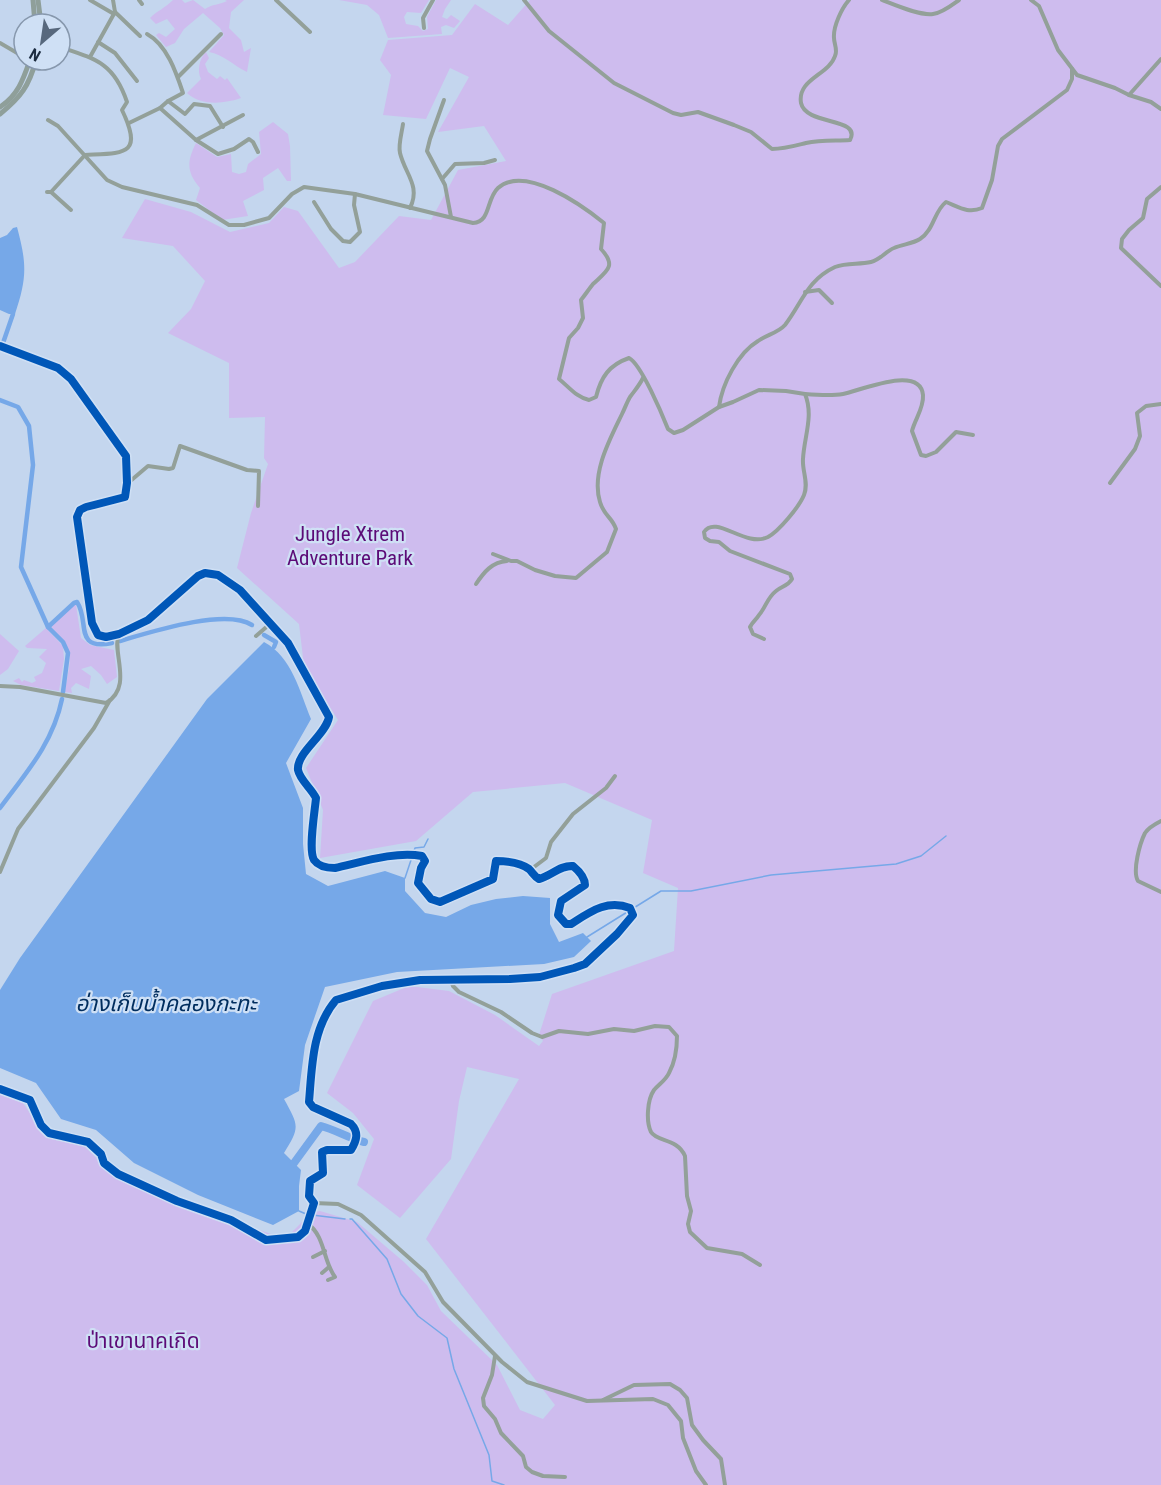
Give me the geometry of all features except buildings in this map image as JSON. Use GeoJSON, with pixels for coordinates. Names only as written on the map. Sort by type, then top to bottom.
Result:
{"type":"FeatureCollection","features":[{"type":"Feature","properties":{"kind":"main road"},"geometry":{"type":"LineString","coordinates":[[0,107],[11,100],[19,90],[27,72]]}},
{"type":"Feature","properties":{"kind":"main road"},"geometry":{"type":"LineString","coordinates":[[0,114],[16,101],[26,88],[29,72]]}},
{"type":"Feature","properties":{"kind":"street"},"geometry":{"type":"LineString","coordinates":[[90,0],[114,13],[140,36]]}},
{"type":"Feature","properties":{"kind":"street"},"geometry":{"type":"LineString","coordinates":[[90,57],[114,13],[113,0]]}},
{"type":"Feature","properties":{"kind":"street"},"geometry":{"type":"LineString","coordinates":[[276,0],[310,32]]}},
{"type":"Feature","properties":{"kind":"street"},"geometry":{"type":"LineString","coordinates":[[424,27],[423,18],[433,0]]}},
{"type":"Feature","properties":{"kind":"street"},"geometry":{"type":"LineString","coordinates":[[524,0],[549,31],[614,83],[673,113],[681,115],[698,112],[751,132],[772,149],[792,148],[827,140],[850,140],[853,135],[852,130],[847,126],[816,118],[801,103],[804,88],[836,56],[834,32],[849,0]]}},
{"type":"Feature","properties":{"kind":"street"},"geometry":{"type":"LineString","coordinates":[[882,0],[904,8],[933,14],[945,10],[958,0]]}},
{"type":"Feature","properties":{"kind":"street"},"geometry":{"type":"LineString","coordinates":[[1031,0],[1039,6],[1058,50],[1077,75],[1151,102],[1161,109]]}},
{"type":"Feature","properties":{"kind":"street"},"geometry":{"type":"LineString","coordinates":[[129,123],[160,108],[183,93],[178,77],[156,39],[147,34]]}},
{"type":"Feature","properties":{"kind":"street"},"geometry":{"type":"LineString","coordinates":[[178,77],[220,34]]}},
{"type":"Feature","properties":{"kind":"street"},"geometry":{"type":"LineString","coordinates":[[98,42],[115,53],[137,81]]}},
{"type":"Feature","properties":{"kind":"street"},"geometry":{"type":"LineString","coordinates":[[71,210],[49,192],[85,155],[122,153],[130,147],[132,141],[129,123],[122,110],[128,102],[118,81],[102,63],[72,51]]}},
{"type":"Feature","properties":{"kind":"street"},"geometry":{"type":"LineString","coordinates":[[1129,95],[1161,59]]}},
{"type":"Feature","properties":{"kind":"street"},"geometry":{"type":"LineString","coordinates":[[719,406],[726,381],[742,355],[751,345],[784,326],[810,284],[832,268],[845,263],[871,262],[895,247],[910,244],[922,238],[933,223],[940,207],[946,202],[963,210],[975,211],[982,208],[992,180],[998,146],[1002,139],[1067,90],[1072,79],[1072,69]]}},
{"type":"Feature","properties":{"kind":"street"},"geometry":{"type":"LineString","coordinates":[[444,100],[430,138],[428,151],[442,179],[451,217]]}},
{"type":"Feature","properties":{"kind":"street"},"geometry":{"type":"LineString","coordinates":[[168,101],[185,114],[194,104],[210,106],[223,127]]}},
{"type":"Feature","properties":{"kind":"street"},"geometry":{"type":"LineString","coordinates":[[160,108],[196,140],[218,154],[234,149],[246,140],[251,140],[258,152]]}},
{"type":"Feature","properties":{"kind":"street"},"geometry":{"type":"LineString","coordinates":[[196,140],[243,115]]}},
{"type":"Feature","properties":{"kind":"street"},"geometry":{"type":"LineString","coordinates":[[48,120],[58,126],[107,180],[122,187],[197,205],[229,225],[244,225],[269,218],[292,194],[304,188],[355,194],[473,223],[480,223],[484,220],[491,197],[499,187],[515,182],[528,182],[550,188],[604,223],[601,249],[609,258],[609,266],[606,273],[591,286],[581,300],[583,318],[569,338],[559,378],[581,398],[589,400],[596,397],[604,374],[618,361],[629,358],[633,360],[643,378],[668,429],[674,433],[683,430],[719,406],[734,402],[759,390],[832,395],[893,381],[912,382],[922,389],[923,395],[923,403],[912,431],[921,455],[926,456],[936,452],[956,432],[973,435]]}},
{"type":"Feature","properties":{"kind":"street"},"geometry":{"type":"LineString","coordinates":[[403,124],[399,151],[413,185],[415,199],[410,208]]}},
{"type":"Feature","properties":{"kind":"street"},"geometry":{"type":"LineString","coordinates":[[442,179],[455,164],[484,163],[495,160]]}},
{"type":"Feature","properties":{"kind":"street"},"geometry":{"type":"LineString","coordinates":[[1161,187],[1147,199],[1143,218],[1122,239],[1121,248],[1161,286]]}},
{"type":"Feature","properties":{"kind":"street"},"geometry":{"type":"LineString","coordinates":[[314,202],[331,229],[343,241],[350,242],[360,232],[354,205],[355,194]]}},
{"type":"Feature","properties":{"kind":"street"},"geometry":{"type":"LineString","coordinates":[[804,292],[819,290],[832,303]]}},
{"type":"Feature","properties":{"kind":"street"},"geometry":{"type":"LineString","coordinates":[[0,346],[58,369],[72,379],[126,456],[125,497],[86,507],[80,510],[77,517],[92,623],[98,634],[106,637],[119,634],[148,620],[198,576],[213,573],[240,591],[288,643],[329,717],[327,726],[302,757],[298,768],[300,776],[316,798],[312,846],[314,859],[326,868],[412,854],[422,856],[425,861],[418,883],[431,899],[440,902],[494,879],[496,861],[507,861],[530,870],[539,879],[567,866],[573,866],[585,880],[585,885],[561,901],[557,911],[566,924],[571,924],[594,909],[618,904],[630,908],[633,915],[617,934],[585,964],[574,968],[529,978],[420,980],[382,986],[336,1000],[331,1006],[315,1045],[309,1101],[313,1107],[351,1125],[356,1129],[357,1136],[351,1150],[322,1152],[323,1173],[310,1181],[309,1196],[314,1203]]}},
{"type":"Feature","properties":{"kind":"street"},"geometry":{"type":"LineString","coordinates":[[476,584],[492,565],[511,561],[518,561],[535,570],[555,576],[576,578],[606,552],[616,529],[614,522],[605,515],[599,501],[597,490],[599,475],[610,437],[630,396],[638,388],[643,378]]}},
{"type":"Feature","properties":{"kind":"street"},"geometry":{"type":"LineString","coordinates":[[764,639],[753,634],[750,627],[759,616],[768,598],[789,584],[792,579],[790,574],[730,551],[719,543],[705,538],[704,532],[707,527],[713,525],[744,538],[760,540],[772,534],[797,506],[805,494],[806,483],[802,460],[808,431],[808,402],[805,394]]}},
{"type":"Feature","properties":{"kind":"street"},"geometry":{"type":"LineString","coordinates":[[1110,483],[1135,449],[1140,436],[1137,413],[1146,406],[1161,404]]}},
{"type":"Feature","properties":{"kind":"street"},"geometry":{"type":"LineString","coordinates":[[127,483],[148,466],[173,468],[180,446],[247,470],[259,471],[258,506]]}},
{"type":"Feature","properties":{"kind":"street"},"geometry":{"type":"LineString","coordinates":[[493,554],[511,561]]}},
{"type":"Feature","properties":{"kind":"street"},"geometry":{"type":"LineString","coordinates":[[256,636],[271,623]]}},
{"type":"Feature","properties":{"kind":"street"},"geometry":{"type":"LineString","coordinates":[[0,872],[18,829],[94,728],[110,700],[121,677],[117,641],[119,634]]}},
{"type":"Feature","properties":{"kind":"street"},"geometry":{"type":"LineString","coordinates":[[0,686],[20,687],[101,703],[110,700]]}},
{"type":"Feature","properties":{"kind":"street"},"geometry":{"type":"LineString","coordinates":[[530,870],[546,858],[551,842],[573,814],[606,788],[615,776]]}},
{"type":"Feature","properties":{"kind":"street"},"geometry":{"type":"LineString","coordinates":[[1161,821],[1151,826],[1144,834],[1135,878],[1161,892]]}},
{"type":"Feature","properties":{"kind":"street"},"geometry":{"type":"LineString","coordinates":[[451,981],[459,992],[501,1012],[532,1033],[543,1037],[559,1031],[588,1034],[614,1029],[634,1031],[656,1026],[669,1027],[677,1036],[675,1059],[669,1074],[651,1096],[648,1107],[650,1129],[655,1136],[673,1143],[682,1150],[685,1156],[687,1197],[691,1211],[688,1224],[690,1232],[706,1248],[742,1254],[760,1265]]}},
{"type":"Feature","properties":{"kind":"street"},"geometry":{"type":"LineString","coordinates":[[0,1089],[30,1100],[41,1125],[50,1133],[88,1142],[101,1154],[104,1163],[118,1174],[177,1201],[231,1220],[266,1240],[298,1237],[305,1231],[314,1203]]}},
{"type":"Feature","properties":{"kind":"street"},"geometry":{"type":"LineString","coordinates":[[314,1203],[338,1204],[361,1215],[425,1272],[443,1302],[514,1374],[527,1382],[575,1398],[602,1402],[653,1399],[668,1405],[681,1421],[683,1438],[696,1471],[706,1485]]}},
{"type":"Feature","properties":{"kind":"street"},"geometry":{"type":"LineString","coordinates":[[308,1224],[317,1233],[335,1277],[328,1280]]}},
{"type":"Feature","properties":{"kind":"street"},"geometry":{"type":"LineString","coordinates":[[313,1257],[325,1251]]}},
{"type":"Feature","properties":{"kind":"street"},"geometry":{"type":"LineString","coordinates":[[322,1273],[329,1267]]}},
{"type":"Feature","properties":{"kind":"street"},"geometry":{"type":"LineString","coordinates":[[495,1355],[492,1375],[483,1398],[484,1406],[495,1419],[501,1433],[523,1456],[526,1467],[531,1472],[543,1476],[565,1477]]}},
{"type":"Feature","properties":{"kind":"street"},"geometry":{"type":"LineString","coordinates":[[603,1400],[634,1385],[670,1384],[680,1390],[687,1398],[692,1425],[702,1440],[721,1458],[725,1485]]}},
{"type":"Feature","properties":{"kind":"green space"},"geometry":{"type":"Polygon","coordinates":[[[173,0],[182,0],[185,3],[193,0],[205,9],[227,1],[225,0],[244,0],[231,12],[229,28],[241,40],[244,52],[251,48],[247,72],[219,55],[209,52],[224,35],[220,28],[203,13],[184,29],[175,43],[166,47],[156,35],[159,33],[166,37],[175,29],[167,19],[156,24],[150,18],[173,0]]]}},
{"type":"Feature","properties":{"kind":"green space"},"geometry":{"type":"Polygon","coordinates":[[[339,0],[429,0],[421,13],[407,12],[404,17],[406,24],[418,26],[423,31],[428,29],[427,17],[436,0],[451,0],[442,17],[447,19],[451,15],[460,21],[454,28],[446,25],[441,27],[442,34],[388,38],[379,15],[367,5],[339,0]]]}},
{"type":"Feature","properties":{"kind":"green space"},"geometry":{"type":"Polygon","coordinates":[[[530,0],[1161,0],[1161,1485],[0,1485],[0,1095],[23,1103],[47,1138],[85,1147],[114,1175],[149,1191],[285,1239],[311,1213],[320,1211],[357,1222],[427,1285],[441,1311],[497,1365],[520,1410],[543,1419],[555,1405],[426,1239],[519,1079],[467,1067],[459,1101],[451,1159],[400,1218],[357,1185],[374,1139],[353,1113],[327,1093],[373,1001],[409,986],[449,991],[495,1015],[539,1046],[543,1041],[539,1035],[552,994],[674,951],[678,888],[643,873],[652,820],[565,783],[473,792],[416,841],[320,858],[323,810],[306,768],[338,720],[304,666],[299,624],[237,568],[251,513],[268,464],[264,458],[265,417],[229,418],[229,363],[168,333],[191,309],[205,281],[173,246],[122,238],[145,199],[191,212],[230,232],[269,223],[284,207],[298,211],[339,268],[355,262],[399,216],[431,220],[458,170],[506,161],[484,126],[438,132],[469,77],[450,68],[426,119],[383,115],[391,75],[380,60],[388,40],[452,35],[475,4],[508,25],[530,0]]]}},
{"type":"Feature","properties":{"kind":"green space"},"geometry":{"type":"Polygon","coordinates":[[[206,52],[209,58],[205,64],[208,72],[217,79],[220,76],[225,80],[227,78],[241,98],[213,103],[199,100],[187,93],[201,79],[199,65],[206,52]]]}},
{"type":"Feature","properties":{"kind":"green space"},"geometry":{"type":"Polygon","coordinates":[[[273,122],[288,134],[291,181],[287,181],[278,168],[263,178],[264,190],[243,201],[248,216],[222,220],[196,200],[200,188],[192,177],[189,166],[196,143],[217,157],[231,154],[232,172],[239,174],[246,172],[248,164],[261,154],[259,132],[273,122]]]}},
{"type":"Feature","properties":{"kind":"green space"},"geometry":{"type":"Polygon","coordinates":[[[76,605],[81,638],[90,645],[114,650],[117,677],[107,684],[91,666],[81,669],[91,676],[89,689],[76,683],[71,688],[72,693],[65,692],[70,656],[65,643],[51,627],[76,605]]]}},
{"type":"Feature","properties":{"kind":"green space"},"geometry":{"type":"Polygon","coordinates":[[[46,628],[63,646],[64,659],[59,691],[21,685],[13,681],[19,678],[22,682],[24,680],[32,683],[36,681],[34,677],[42,673],[46,663],[39,657],[47,649],[25,646],[46,628]]]}},
{"type":"Feature","properties":{"kind":"green space"},"geometry":{"type":"Polygon","coordinates":[[[0,634],[19,651],[8,669],[0,675],[0,634]]]}},
{"type":"Feature","properties":{"kind":"water"},"geometry":{"type":"Polygon","coordinates":[[[17,227],[23,251],[24,280],[15,314],[9,314],[0,310],[0,238],[17,227]]]}},
{"type":"Feature","properties":{"kind":"water","name":"อ่างเก็บน้ำคลองกะทะ"},"geometry":{"type":"Polygon","coordinates":[[[264,642],[282,657],[288,666],[311,719],[286,763],[303,808],[306,874],[328,886],[385,871],[405,878],[405,891],[425,913],[446,917],[471,905],[496,899],[523,896],[550,898],[550,924],[559,942],[583,933],[591,941],[574,957],[544,964],[397,972],[325,987],[305,1045],[299,1091],[284,1099],[296,1126],[284,1153],[301,1170],[299,1211],[273,1225],[198,1195],[134,1163],[96,1130],[61,1119],[36,1083],[0,1068],[0,990],[20,958],[207,699],[264,642]]]}},
{"type":"Feature","properties":{"kind":"waterway"},"geometry":{"type":"LineString","coordinates":[[3,343],[13,314]]}},
{"type":"Feature","properties":{"kind":"waterway"},"geometry":{"type":"LineString","coordinates":[[0,400],[18,407],[29,426],[33,465],[21,567],[48,627],[63,642],[68,653],[63,692]]}},
{"type":"Feature","properties":{"kind":"waterway"},"geometry":{"type":"LineString","coordinates":[[48,627],[77,602],[87,639],[92,643],[112,643]]}},
{"type":"Feature","properties":{"kind":"waterway"},"geometry":{"type":"LineString","coordinates":[[120,641],[207,620],[240,620],[252,625]]}},
{"type":"Feature","properties":{"kind":"waterway"},"geometry":{"type":"LineString","coordinates":[[264,635],[276,642],[274,647]]}},
{"type":"Feature","properties":{"kind":"waterway"},"geometry":{"type":"LineString","coordinates":[[0,808],[29,770],[45,744],[58,715],[62,699]]}},
{"type":"Feature","properties":{"kind":"waterway"},"geometry":{"type":"LineString","coordinates":[[587,937],[661,891],[691,891],[771,875],[896,864],[921,856],[946,836]]}},
{"type":"Feature","properties":{"kind":"waterway"},"geometry":{"type":"LineString","coordinates":[[414,851],[415,848],[424,847],[428,839]]}},
{"type":"Feature","properties":{"kind":"waterway"},"geometry":{"type":"LineString","coordinates":[[405,878],[412,857]]}},
{"type":"Feature","properties":{"kind":"waterway"},"geometry":{"type":"LineString","coordinates":[[294,1163],[321,1126],[364,1142]]}},
{"type":"Feature","properties":{"kind":"waterway"},"geometry":{"type":"LineString","coordinates":[[299,1211],[306,1214]]}},
{"type":"Feature","properties":{"kind":"waterway"},"geometry":{"type":"LineString","coordinates":[[312,1215],[345,1219]]}},
{"type":"Feature","properties":{"kind":"waterway"},"geometry":{"type":"LineString","coordinates":[[350,1219],[387,1259],[401,1294],[418,1316],[447,1338],[454,1369],[489,1455],[492,1481],[504,1485]]}},
{"type":"Feature","properties":{"kind":"cycle path"},"geometry":{"type":"LineString","coordinates":[[0,346],[58,368],[71,379],[126,456],[125,497],[86,507],[80,510],[77,517],[92,623],[98,635],[106,637],[119,634],[148,620],[198,576],[205,573],[218,575],[240,590],[288,643],[329,717],[323,730],[302,757],[298,770],[316,798],[312,855],[318,864],[335,868],[390,856],[422,856],[425,861],[418,883],[431,899],[440,902],[493,879],[496,861],[522,865],[539,879],[564,867],[573,866],[583,877],[585,885],[561,901],[558,915],[566,924],[571,924],[592,911],[606,906],[630,908],[633,915],[617,934],[585,964],[574,968],[540,977],[420,980],[382,986],[336,1000],[328,1011],[318,1035],[309,1102],[313,1107],[351,1124],[355,1130],[356,1139],[351,1150],[322,1152],[323,1173],[310,1181],[309,1196],[314,1203],[305,1231],[298,1237],[266,1240],[231,1220],[177,1201],[118,1174],[104,1163],[101,1154],[88,1142],[49,1133],[41,1125],[30,1100],[0,1089]]}},
{"type":"Feature","properties":{"kind":"park label","name":"Jungle Xtrem Adventure Park"},"geometry":{"type":"Point","coordinates":[350,546]}},
{"type":"Feature","properties":{"kind":"park label","name":"ป่าเขานาคเกิด"},"geometry":{"type":"Point","coordinates":[143,1341]}}]}
